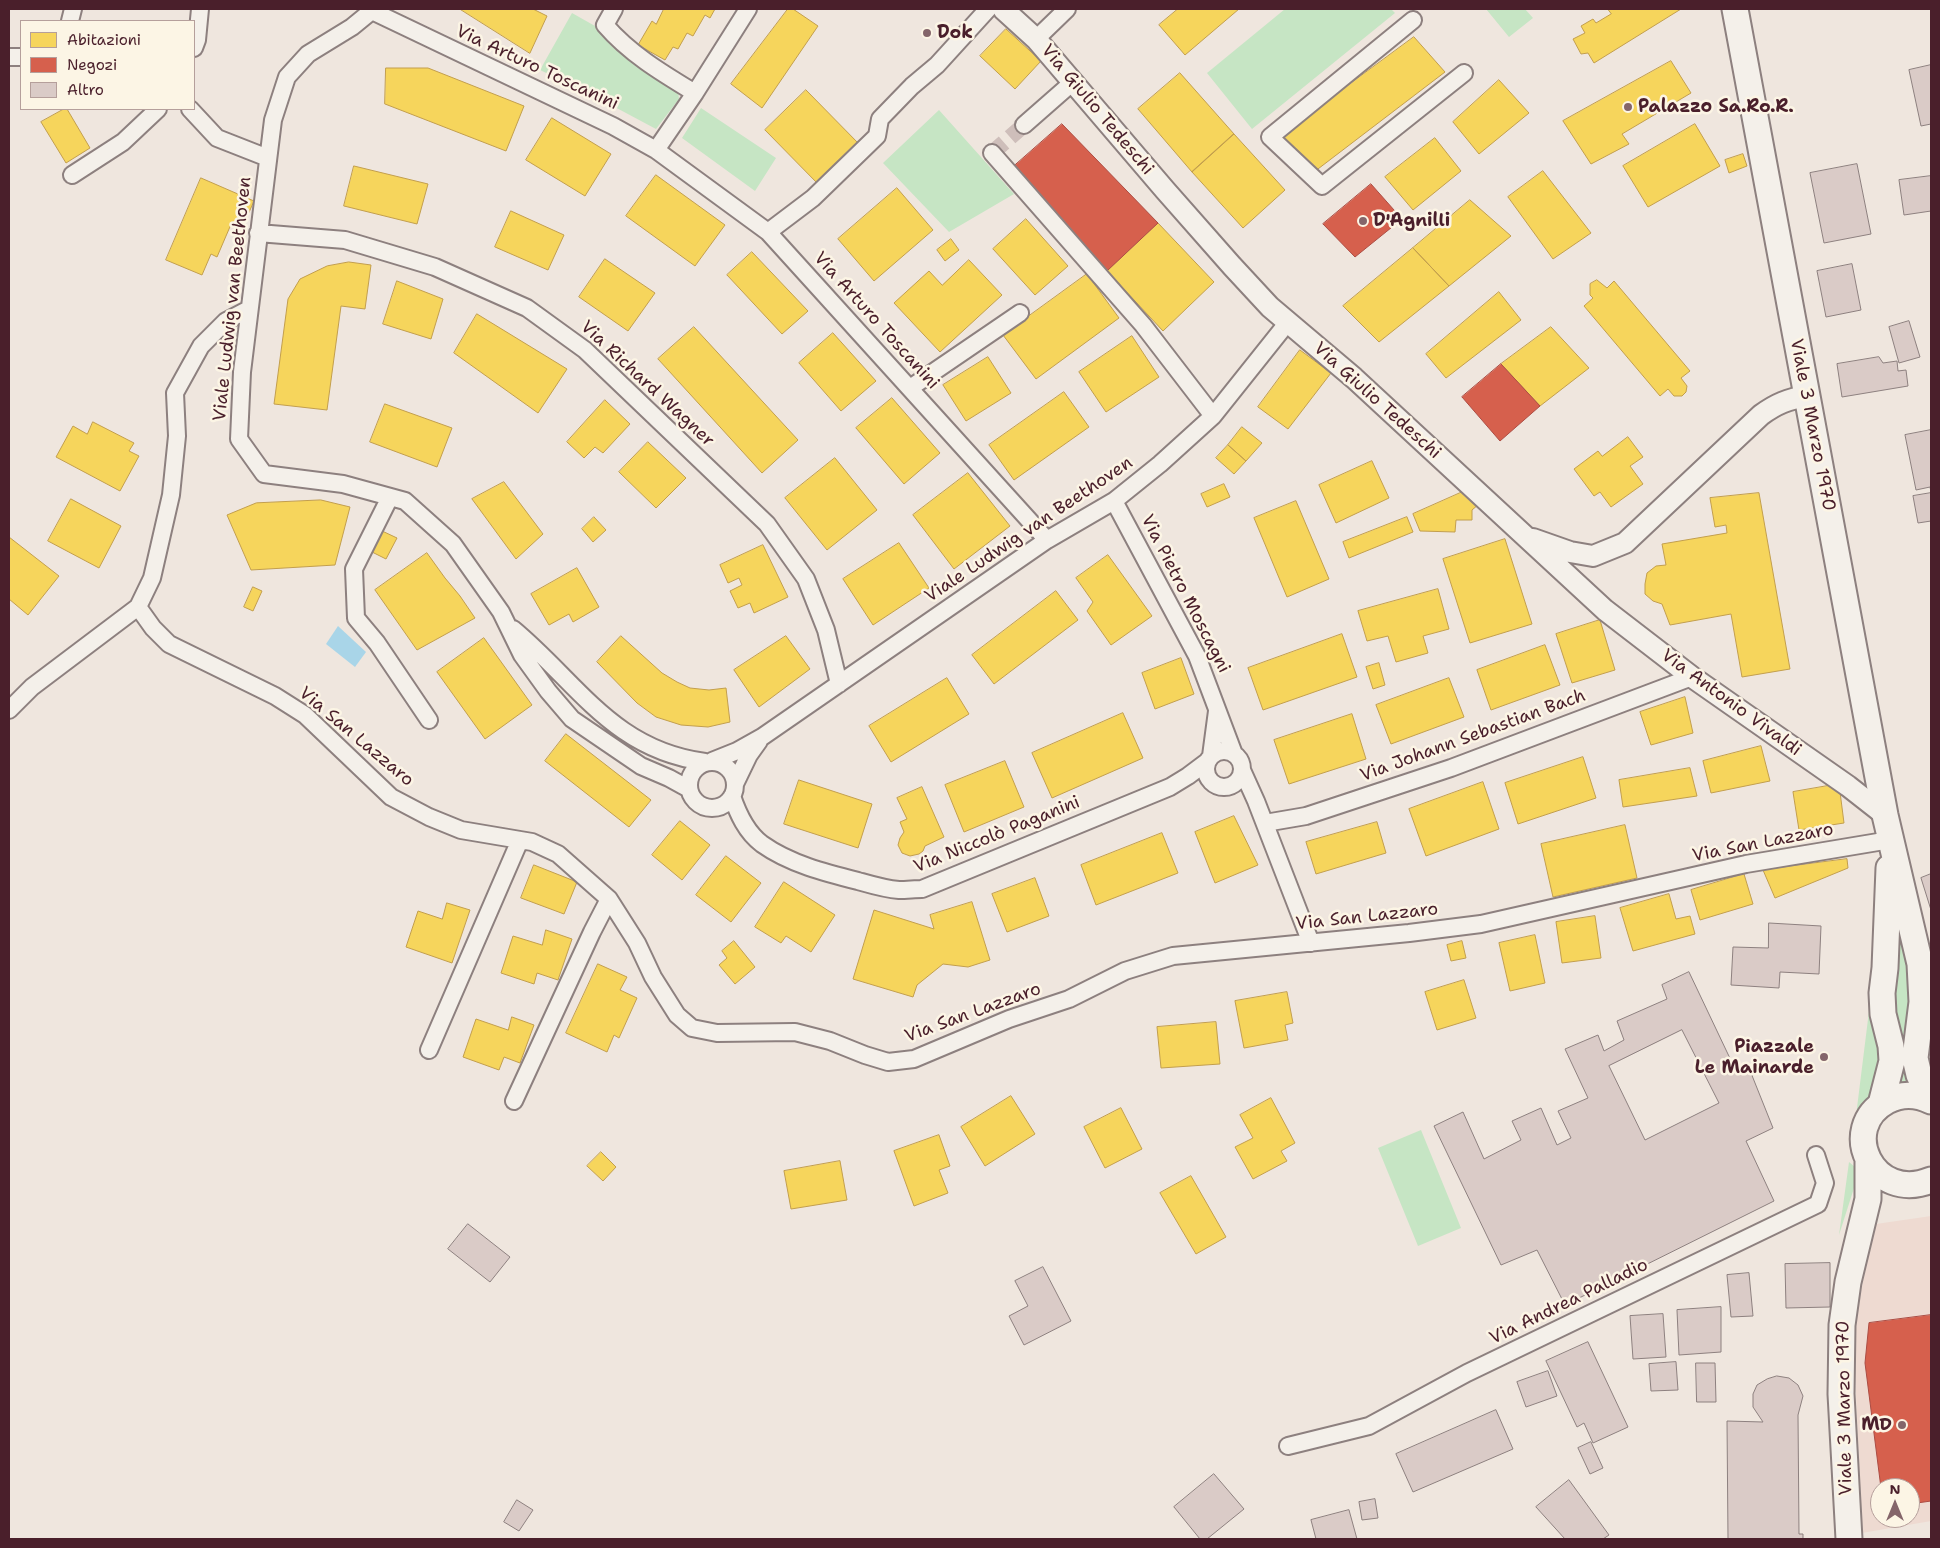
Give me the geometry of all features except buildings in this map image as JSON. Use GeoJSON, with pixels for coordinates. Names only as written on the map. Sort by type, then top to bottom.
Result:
{"type":"FeatureCollection","features":[{"type":"Feature","properties":{"kind":"main road","name":"Viale 3 Marzo 1970"},"geometry":{"type":"LineString","coordinates":[[1735,9],[1885,815],[1920,964],[1922,1002],[1915,1058],[1919,1075],[1931,1096]]}},
{"type":"Feature","properties":{"kind":"main road","name":"Viale 3 Marzo 1970"},"geometry":{"type":"LineString","coordinates":[[1849,1539],[1841,1394],[1842,1324],[1848,1282],[1868,1198],[1868,1160],[1864,1145],[1865,1129],[1871,1115],[1881,1104],[1892,1061],[1891,1046],[1883,1014],[1882,993],[1885,968],[1890,840]]}},
{"type":"Feature","properties":{"kind":"main road"},"geometry":{"type":"LineString","coordinates":[[1881,1104],[1894,1097],[1908,1095],[1922,1097],[1931,1101]]}},
{"type":"Feature","properties":{"kind":"main road"},"geometry":{"type":"LineString","coordinates":[[1868,1160],[1876,1172],[1888,1180],[1902,1185],[1916,1185],[1931,1180]]}},
{"type":"Feature","properties":{"kind":"street"},"geometry":{"type":"LineString","coordinates":[[195,45],[200,9]]}},
{"type":"Feature","properties":{"kind":"street"},"geometry":{"type":"LineString","coordinates":[[614,9],[605,25],[619,41],[658,71],[695,93]]}},
{"type":"Feature","properties":{"kind":"street"},"geometry":{"type":"LineString","coordinates":[[656,150],[695,93],[748,9]]}},
{"type":"Feature","properties":{"kind":"street"},"geometry":{"type":"LineString","coordinates":[[768,232],[813,198],[877,136],[880,119],[912,86],[937,65],[988,9]]}},
{"type":"Feature","properties":{"kind":"street","name":"Via Giulio Tedeschi"},"geometry":{"type":"LineString","coordinates":[[1003,9],[1036,39],[1232,266],[1270,307],[1354,378],[1526,537],[1570,552],[1593,556]]}},
{"type":"Feature","properties":{"kind":"street"},"geometry":{"type":"LineString","coordinates":[[1036,39],[1067,9]]}},
{"type":"Feature","properties":{"kind":"street","name":"Via Arturo Toscanini"},"geometry":{"type":"LineString","coordinates":[[373,10],[613,126],[656,150],[768,232],[1047,540]]}},
{"type":"Feature","properties":{"kind":"street","name":"Viale Ludwig van Beethoven"},"geometry":{"type":"LineString","coordinates":[[373,10],[352,27],[308,54],[287,78],[273,120],[242,372],[239,439],[264,474],[343,484],[405,501],[453,544],[509,626],[522,655],[548,691],[572,719],[641,766],[689,789]]}},
{"type":"Feature","properties":{"kind":"street"},"geometry":{"type":"LineString","coordinates":[[1413,20],[1270,137],[1322,186],[1464,73]]}},
{"type":"Feature","properties":{"kind":"street"},"geometry":{"type":"LineString","coordinates":[[1024,124],[1073,82]]}},
{"type":"Feature","properties":{"kind":"street"},"geometry":{"type":"LineString","coordinates":[[72,175],[123,142],[157,110]]}},
{"type":"Feature","properties":{"kind":"street"},"geometry":{"type":"LineString","coordinates":[[191,110],[217,138],[268,158]]}},
{"type":"Feature","properties":{"kind":"street"},"geometry":{"type":"LineString","coordinates":[[992,153],[1144,325],[1213,416]]}},
{"type":"Feature","properties":{"kind":"street","name":"Via Richard Wagner"},"geometry":{"type":"LineString","coordinates":[[258,234],[345,240],[435,267],[527,308],[585,350],[767,524],[806,579],[826,630],[840,684]]}},
{"type":"Feature","properties":{"kind":"street"},"geometry":{"type":"LineString","coordinates":[[9,710],[32,687],[138,607],[152,578],[171,495],[177,436],[175,393],[202,346],[226,321],[249,309]]}},
{"type":"Feature","properties":{"kind":"street"},"geometry":{"type":"LineString","coordinates":[[910,388],[1020,313]]}},
{"type":"Feature","properties":{"kind":"street","name":"Viale Ludwig van Beethoven"},"geometry":{"type":"LineString","coordinates":[[509,626],[537,649],[602,716],[633,738],[680,757],[708,762],[737,751],[762,737],[840,684],[1047,540],[1114,501],[1160,464],[1213,416],[1288,322]]}},
{"type":"Feature","properties":{"kind":"street"},"geometry":{"type":"LineString","coordinates":[[1581,586],[1583,565],[1593,556],[1625,543],[1761,415],[1776,404],[1789,399],[1807,396]]}},
{"type":"Feature","properties":{"kind":"street"},"geometry":{"type":"LineString","coordinates":[[390,497],[354,569],[356,618],[377,643],[429,720]]}},
{"type":"Feature","properties":{"kind":"street","name":"Via Pietro Moscagni"},"geometry":{"type":"LineString","coordinates":[[1114,501],[1197,656],[1218,706],[1234,754]]}},
{"type":"Feature","properties":{"kind":"street","name":"Via Antonio Vivaldi"},"geometry":{"type":"LineString","coordinates":[[1526,537],[1605,610],[1692,677],[1848,786],[1885,815]]}},
{"type":"Feature","properties":{"kind":"street","name":"Via San Lazzaro"},"geometry":{"type":"LineString","coordinates":[[138,607],[153,628],[169,644],[275,696],[304,714],[391,797],[429,817],[462,830],[532,842],[558,854],[610,899],[677,1015],[692,1028],[717,1033],[796,1032],[830,1041],[865,1056],[888,1062],[914,1059],[1008,1019],[1069,999],[1125,971],[1174,956],[1481,924],[1746,864],[1890,840]]}},
{"type":"Feature","properties":{"kind":"street","name":"Via Johann Sebastian Bach"},"geometry":{"type":"LineString","coordinates":[[1265,824],[1306,816],[1451,768],[1692,677]]}},
{"type":"Feature","properties":{"kind":"street","name":"Via Pietro Moscagni"},"geometry":{"type":"LineString","coordinates":[[1210,758],[1218,706]]}},
{"type":"Feature","properties":{"kind":"street","name":"Viale Ludwig van Beethoven"},"geometry":{"type":"LineString","coordinates":[[734,790],[748,755],[762,737]]}},
{"type":"Feature","properties":{"kind":"street"},"geometry":{"type":"LineString","coordinates":[[1265,824],[1248,802],[1228,787],[1216,786],[1208,778],[1206,766],[1210,758],[1222,751],[1234,754],[1241,764],[1242,770],[1265,824],[1311,943]]}},
{"type":"Feature","properties":{"kind":"street","name":"Via Niccolò Paganini"},"geometry":{"type":"LineString","coordinates":[[734,790],[737,813],[746,827],[761,843],[788,859],[882,888],[915,889],[940,882],[1170,787],[1188,776],[1210,758]]}},
{"type":"Feature","properties":{"kind":"street"},"geometry":{"type":"LineString","coordinates":[[708,762],[719,762],[731,771],[734,790],[727,802],[712,808],[704,807],[692,797],[688,782],[694,770],[708,762]]}},
{"type":"Feature","properties":{"kind":"street"},"geometry":{"type":"LineString","coordinates":[[1228,787],[1238,781],[1242,770]]}},
{"type":"Feature","properties":{"kind":"street"},"geometry":{"type":"LineString","coordinates":[[429,1050],[520,840]]}},
{"type":"Feature","properties":{"kind":"street"},"geometry":{"type":"LineString","coordinates":[[514,1101],[592,932],[610,899]]}},
{"type":"Feature","properties":{"kind":"street","name":"Via Andrea Palladio"},"geometry":{"type":"LineString","coordinates":[[1288,1446],[1369,1426],[1467,1373],[1818,1204],[1824,1183],[1816,1155]]}},
{"type":"Feature","properties":{"kind":"shaded area"},"geometry":{"type":"Polygon","coordinates":[[[1931,1216],[1931,1521],[1920,1523],[1920,1478],[1870,1478],[1870,1528],[1891,1528],[1862,1533],[1853,1326],[1876,1224],[1931,1216]]]}},
{"type":"Feature","properties":{"kind":"green space"},"geometry":{"type":"Polygon","coordinates":[[[1285,9],[1391,9],[1395,13],[1252,129],[1207,73],[1285,9]]]}},
{"type":"Feature","properties":{"kind":"green space"},"geometry":{"type":"Polygon","coordinates":[[[1486,9],[1525,9],[1533,18],[1509,37],[1486,9]]]}},
{"type":"Feature","properties":{"kind":"green space"},"geometry":{"type":"Polygon","coordinates":[[[572,13],[595,26],[625,53],[678,91],[679,99],[656,129],[540,70],[572,13]]]}},
{"type":"Feature","properties":{"kind":"green space"},"geometry":{"type":"Polygon","coordinates":[[[701,108],[776,158],[755,191],[682,138],[701,108]]]}},
{"type":"Feature","properties":{"kind":"green space"},"geometry":{"type":"Polygon","coordinates":[[[939,110],[1014,194],[949,232],[883,163],[939,110]]]}},
{"type":"Feature","properties":{"kind":"green space"},"geometry":{"type":"Polygon","coordinates":[[[1898,918],[1911,989],[1910,1082],[1900,1084],[1902,1065],[1892,1003],[1898,918]]]}},
{"type":"Feature","properties":{"kind":"green space"},"geometry":{"type":"Polygon","coordinates":[[[1870,1003],[1879,1042],[1881,1080],[1855,1124],[1870,1003]]]}},
{"type":"Feature","properties":{"kind":"green space"},"geometry":{"type":"Polygon","coordinates":[[[1421,1130],[1461,1228],[1418,1246],[1378,1148],[1421,1130]]]}},
{"type":"Feature","properties":{"kind":"green space"},"geometry":{"type":"Polygon","coordinates":[[[1849,1162],[1855,1167],[1854,1188],[1839,1235],[1849,1162]]]}},
{"type":"Feature","properties":{"kind":"water"},"geometry":{"type":"Polygon","coordinates":[[[338,626],[366,652],[355,667],[326,644],[338,626]]]}},
{"type":"Feature","properties":{"kind":"tunnel"},"geometry":{"type":"LineString","coordinates":[[992,153],[1024,125]]}},
{"type":"Feature","properties":{"kind":"place","name":"Dok"},"geometry":{"type":"Point","coordinates":[927,33]}},
{"type":"Feature","properties":{"kind":"place","name":"Palazzo Sa.Ro.R."},"geometry":{"type":"Point","coordinates":[1628,107]}},
{"type":"Feature","properties":{"kind":"place","name":"D'Agnilli"},"geometry":{"type":"Point","coordinates":[1363,221]}},
{"type":"Feature","properties":{"kind":"place","name":"Piazzale Le Mainarde"},"geometry":{"type":"Point","coordinates":[1824,1057]}},
{"type":"Feature","properties":{"kind":"place","name":"MD"},"geometry":{"type":"Point","coordinates":[1902,1425]}}]}
